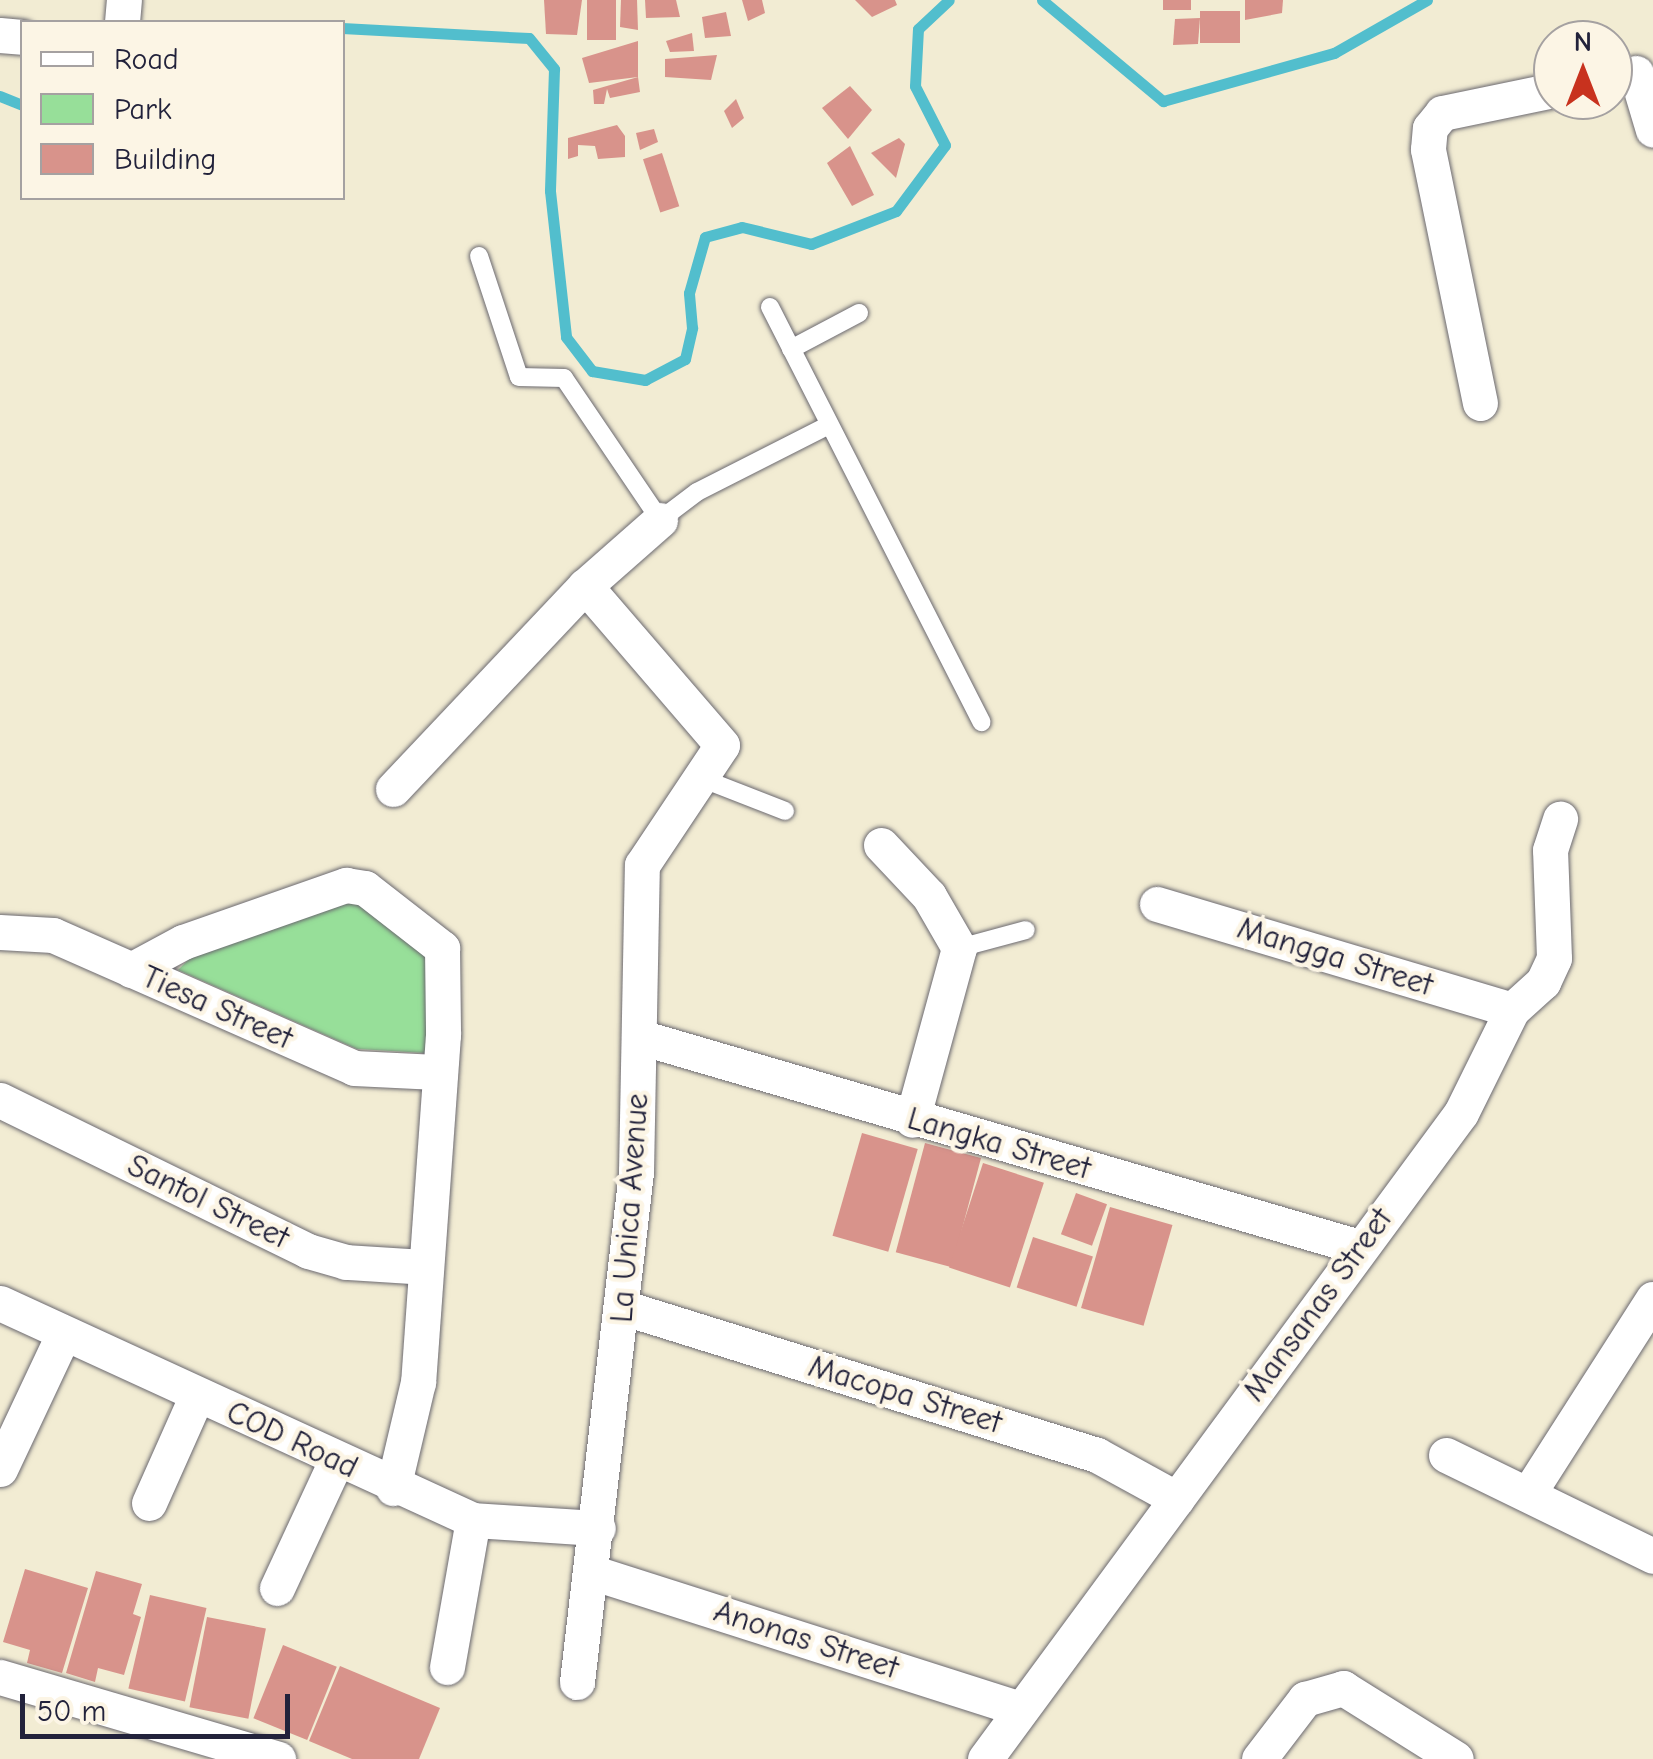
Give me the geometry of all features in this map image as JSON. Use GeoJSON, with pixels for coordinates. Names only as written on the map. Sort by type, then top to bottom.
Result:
{"type":"FeatureCollection","features":[{"type":"Feature","properties":{"kind":"street"},"geometry":{"type":"LineString","coordinates":[[1634,73],[1653,130]]}},
{"type":"Feature","properties":{"kind":"street"},"geometry":{"type":"LineString","coordinates":[[1480,403],[1428,149],[1430,128],[1442,113],[1533,94]]}},
{"type":"Feature","properties":{"kind":"street"},"geometry":{"type":"LineString","coordinates":[[393,790],[585,586],[660,520]]}},
{"type":"Feature","properties":{"kind":"street"},"geometry":{"type":"LineString","coordinates":[[585,586],[718,736],[712,767]]}},
{"type":"Feature","properties":{"kind":"street","name":"La Unica Avenue"},"geometry":{"type":"LineString","coordinates":[[577,1682],[625,1308],[640,1037],[642,865],[712,767]]}},
{"type":"Feature","properties":{"kind":"street","name":"Mansanas Street"},"geometry":{"type":"LineString","coordinates":[[985,1759],[1460,1114],[1512,1010],[1543,982],[1554,958],[1550,850],[1560,819]]}},
{"type":"Feature","properties":{"kind":"street"},"geometry":{"type":"LineString","coordinates":[[880,845],[929,896],[959,948],[912,1120]]}},
{"type":"Feature","properties":{"kind":"street"},"geometry":{"type":"LineString","coordinates":[[131,970],[198,936],[346,885],[365,888],[442,948],[418,1382],[393,1488]]}},
{"type":"Feature","properties":{"kind":"street","name":"Mangga Street"},"geometry":{"type":"LineString","coordinates":[[1157,904],[1512,1010]]}},
{"type":"Feature","properties":{"kind":"street","name":"Tiesa Street"},"geometry":{"type":"LineString","coordinates":[[0,932],[54,935],[354,1068],[437,1072]]}},
{"type":"Feature","properties":{"kind":"street","name":"Langka Street"},"geometry":{"type":"LineString","coordinates":[[640,1037],[912,1120],[1359,1247]]}},
{"type":"Feature","properties":{"kind":"street","name":"Santol Street"},"geometry":{"type":"LineString","coordinates":[[0,1100],[308,1251],[346,1262],[426,1266]]}},
{"type":"Feature","properties":{"kind":"street"},"geometry":{"type":"LineString","coordinates":[[1530,1491],[1653,1299]]}},
{"type":"Feature","properties":{"kind":"street","name":"COD Road"},"geometry":{"type":"LineString","coordinates":[[0,1303],[393,1488],[473,1520],[598,1528]]}},
{"type":"Feature","properties":{"kind":"street","name":"Macopa Street"},"geometry":{"type":"LineString","coordinates":[[625,1308],[1097,1455],[1177,1500]]}},
{"type":"Feature","properties":{"kind":"street"},"geometry":{"type":"LineString","coordinates":[[0,1469],[64,1333]]}},
{"type":"Feature","properties":{"kind":"street"},"geometry":{"type":"LineString","coordinates":[[149,1503],[197,1395]]}},
{"type":"Feature","properties":{"kind":"street"},"geometry":{"type":"LineString","coordinates":[[1446,1455],[1530,1491],[1653,1556]]}},
{"type":"Feature","properties":{"kind":"street"},"geometry":{"type":"LineString","coordinates":[[277,1588],[336,1461]]}},
{"type":"Feature","properties":{"kind":"street"},"geometry":{"type":"LineString","coordinates":[[447,1667],[473,1520]]}},
{"type":"Feature","properties":{"kind":"street","name":"Anonas Street"},"geometry":{"type":"LineString","coordinates":[[591,1572],[1021,1708]]}},
{"type":"Feature","properties":{"kind":"street"},"geometry":{"type":"LineString","coordinates":[[0,1678],[278,1759]]}},
{"type":"Feature","properties":{"kind":"street"},"geometry":{"type":"LineString","coordinates":[[1259,1759],[1304,1699],[1344,1688],[1456,1759]]}},
{"type":"Feature","properties":{"kind":"lane"},"geometry":{"type":"LineString","coordinates":[[479,256],[519,377],[564,378],[660,520],[697,492],[829,426]]}},
{"type":"Feature","properties":{"kind":"lane"},"geometry":{"type":"LineString","coordinates":[[770,307],[981,722]]}},
{"type":"Feature","properties":{"kind":"lane"},"geometry":{"type":"LineString","coordinates":[[791,348],[858,313]]}},
{"type":"Feature","properties":{"kind":"lane"},"geometry":{"type":"LineString","coordinates":[[712,767],[785,812]]}},
{"type":"Feature","properties":{"kind":"lane"},"geometry":{"type":"LineString","coordinates":[[959,948],[1026,930]]}},
{"type":"Feature","properties":{"kind":"green space"},"geometry":{"type":"Polygon","coordinates":[[[356,900],[433,952],[425,1053],[357,1049],[178,970],[193,955],[356,900]]]}},
{"type":"Feature","properties":{"kind":"building"},"geometry":{"type":"Polygon","coordinates":[[[544,0],[582,0],[577,35],[546,34],[544,0]]]}},
{"type":"Feature","properties":{"kind":"building"},"geometry":{"type":"Polygon","coordinates":[[[587,0],[616,0],[616,40],[587,40],[587,0]]]}},
{"type":"Feature","properties":{"kind":"building"},"geometry":{"type":"Polygon","coordinates":[[[621,0],[637,0],[638,30],[620,27],[621,0]]]}},
{"type":"Feature","properties":{"kind":"building"},"geometry":{"type":"Polygon","coordinates":[[[645,0],[676,0],[680,17],[646,18],[645,0]]]}},
{"type":"Feature","properties":{"kind":"building"},"geometry":{"type":"Polygon","coordinates":[[[742,0],[762,0],[765,13],[748,21],[742,0]]]}},
{"type":"Feature","properties":{"kind":"building"},"geometry":{"type":"Polygon","coordinates":[[[855,0],[895,0],[897,5],[872,17],[855,0]]]}},
{"type":"Feature","properties":{"kind":"building"},"geometry":{"type":"Polygon","coordinates":[[[1163,0],[1191,0],[1191,10],[1163,10],[1163,0]]]}},
{"type":"Feature","properties":{"kind":"building"},"geometry":{"type":"Polygon","coordinates":[[[1245,0],[1283,0],[1282,13],[1245,20],[1245,0]]]}},
{"type":"Feature","properties":{"kind":"building"},"geometry":{"type":"Polygon","coordinates":[[[1200,11],[1240,11],[1240,43],[1200,43],[1200,11]]]}},
{"type":"Feature","properties":{"kind":"building"},"geometry":{"type":"Polygon","coordinates":[[[726,12],[731,36],[705,38],[702,17],[726,12]]]}},
{"type":"Feature","properties":{"kind":"building"},"geometry":{"type":"Polygon","coordinates":[[[1200,18],[1198,44],[1173,45],[1175,19],[1200,18]]]}},
{"type":"Feature","properties":{"kind":"building"},"geometry":{"type":"Polygon","coordinates":[[[692,33],[694,51],[670,52],[666,41],[692,33]]]}},
{"type":"Feature","properties":{"kind":"building"},"geometry":{"type":"Polygon","coordinates":[[[638,41],[638,77],[589,83],[582,58],[638,41]]]}},
{"type":"Feature","properties":{"kind":"building"},"geometry":{"type":"Polygon","coordinates":[[[717,55],[711,80],[665,77],[665,59],[717,55]]]}},
{"type":"Feature","properties":{"kind":"building"},"geometry":{"type":"Polygon","coordinates":[[[638,77],[640,92],[610,98],[607,89],[604,104],[594,104],[593,90],[638,77]]]}},
{"type":"Feature","properties":{"kind":"building"},"geometry":{"type":"Polygon","coordinates":[[[850,86],[872,110],[848,139],[822,108],[850,86]]]}},
{"type":"Feature","properties":{"kind":"building"},"geometry":{"type":"Polygon","coordinates":[[[736,99],[744,118],[732,128],[724,111],[736,99]]]}},
{"type":"Feature","properties":{"kind":"building"},"geometry":{"type":"Polygon","coordinates":[[[617,125],[625,136],[625,157],[598,159],[595,146],[578,145],[578,156],[568,159],[568,138],[617,125]]]}},
{"type":"Feature","properties":{"kind":"building"},"geometry":{"type":"Polygon","coordinates":[[[654,129],[658,142],[640,150],[636,133],[654,129]]]}},
{"type":"Feature","properties":{"kind":"building"},"geometry":{"type":"Polygon","coordinates":[[[899,138],[905,144],[896,178],[871,153],[899,138]]]}},
{"type":"Feature","properties":{"kind":"building"},"geometry":{"type":"Polygon","coordinates":[[[850,146],[874,195],[852,206],[827,163],[850,146]]]}},
{"type":"Feature","properties":{"kind":"building"},"geometry":{"type":"Polygon","coordinates":[[[662,153],[679,206],[660,212],[643,159],[662,153]]]}},
{"type":"Feature","properties":{"kind":"building"},"geometry":{"type":"Polygon","coordinates":[[[862,1133],[918,1149],[888,1252],[833,1236],[862,1133]]]}},
{"type":"Feature","properties":{"kind":"building"},"geometry":{"type":"Polygon","coordinates":[[[925,1143],[981,1158],[952,1267],[896,1252],[925,1143]]]}},
{"type":"Feature","properties":{"kind":"building"},"geometry":{"type":"Polygon","coordinates":[[[983,1163],[1044,1183],[1010,1287],[949,1268],[983,1163]]]}},
{"type":"Feature","properties":{"kind":"building"},"geometry":{"type":"Polygon","coordinates":[[[1076,1193],[1107,1204],[1092,1246],[1061,1234],[1076,1193]]]}},
{"type":"Feature","properties":{"kind":"building"},"geometry":{"type":"Polygon","coordinates":[[[1110,1207],[1172,1225],[1144,1326],[1081,1308],[1110,1207]]]}},
{"type":"Feature","properties":{"kind":"building"},"geometry":{"type":"Polygon","coordinates":[[[1033,1237],[1093,1256],[1077,1307],[1017,1287],[1033,1237]]]}},
{"type":"Feature","properties":{"kind":"building"},"geometry":{"type":"Polygon","coordinates":[[[25,1569],[88,1588],[62,1673],[27,1663],[30,1650],[3,1642],[25,1569]]]}},
{"type":"Feature","properties":{"kind":"building"},"geometry":{"type":"Polygon","coordinates":[[[96,1571],[142,1584],[133,1614],[141,1617],[124,1675],[98,1668],[95,1682],[66,1673],[96,1571]]]}},
{"type":"Feature","properties":{"kind":"building"},"geometry":{"type":"Polygon","coordinates":[[[150,1595],[207,1608],[185,1702],[128,1689],[150,1595]]]}},
{"type":"Feature","properties":{"kind":"building"},"geometry":{"type":"Polygon","coordinates":[[[207,1617],[266,1628],[248,1719],[189,1707],[207,1617]]]}},
{"type":"Feature","properties":{"kind":"building"},"geometry":{"type":"Polygon","coordinates":[[[283,1645],[337,1667],[307,1740],[253,1718],[283,1645]]]}},
{"type":"Feature","properties":{"kind":"building"},"geometry":{"type":"Polygon","coordinates":[[[340,1666],[440,1708],[419,1759],[352,1759],[309,1741],[340,1666]]]}},
{"type":"Feature","properties":{"kind":"waterway"},"geometry":{"type":"LineString","coordinates":[[345,28],[529,38],[554,69],[550,191],[566,337],[592,371],[645,380],[685,359],[692,328],[689,293],[705,237],[742,227],[811,244],[896,211],[945,145],[915,86],[918,29],[949,0]]}},
{"type":"Feature","properties":{"kind":"waterway"},"geometry":{"type":"LineString","coordinates":[[1042,0],[1163,101],[1334,53],[1427,0]]}},
{"type":"Feature","properties":{"kind":"waterway"},"geometry":{"type":"LineString","coordinates":[[0,96],[20,104]]}}]}
